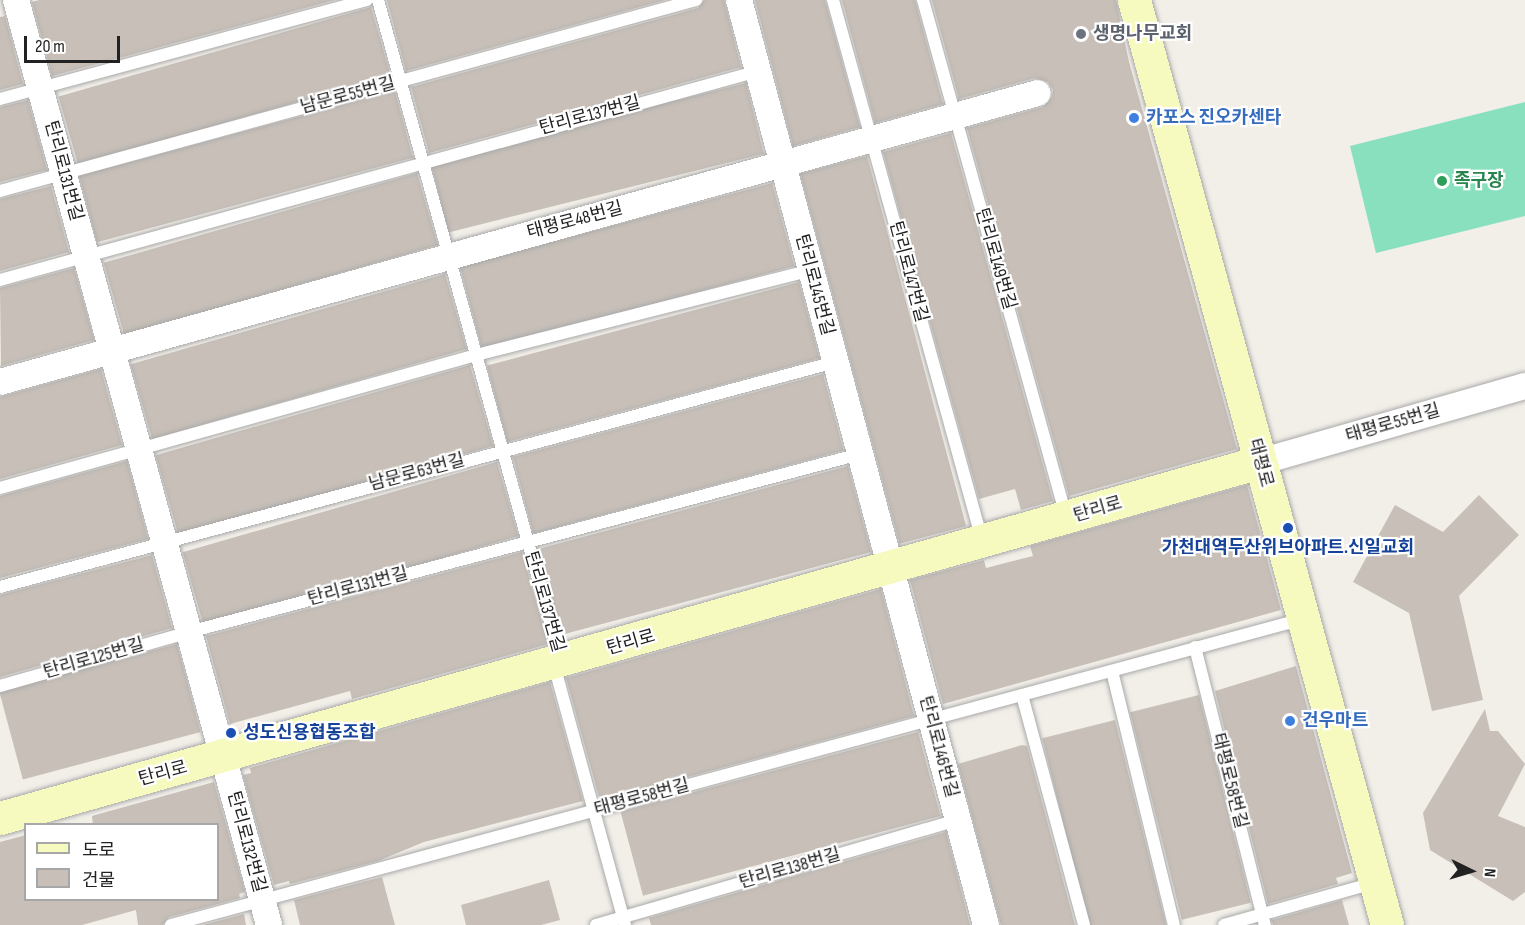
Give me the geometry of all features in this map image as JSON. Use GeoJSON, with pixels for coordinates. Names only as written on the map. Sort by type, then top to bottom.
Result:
{"type":"FeatureCollection","features":[{"type":"Feature","properties":{"kind":"main road","name":"태평로"},"geometry":{"type":"LineString","coordinates":[[1134,0],[1387,925]]}},
{"type":"Feature","properties":{"kind":"main road","name":"탄리로"},"geometry":{"type":"LineString","coordinates":[[0,818],[224,758],[1260,462]]}},
{"type":"Feature","properties":{"kind":"street","name":"탄리로131번길"},"geometry":{"type":"LineString","coordinates":[[16,0],[224,758]]}},
{"type":"Feature","properties":{"kind":"street","name":"탄리로145번길"},"geometry":{"type":"LineString","coordinates":[[739,0],[890,569]]}},
{"type":"Feature","properties":{"kind":"street","name":"태평로48번길"},"geometry":{"type":"LineString","coordinates":[[0,382],[1038,93]]}},
{"type":"Feature","properties":{"kind":"street","name":"태평로55번길"},"geometry":{"type":"LineString","coordinates":[[1260,462],[1525,386]]}},
{"type":"Feature","properties":{"kind":"street","name":"탄리로146번길"},"geometry":{"type":"LineString","coordinates":[[890,569],[986,925]]}},
{"type":"Feature","properties":{"kind":"street","name":"탄리로132번길"},"geometry":{"type":"LineString","coordinates":[[224,758],[266,913]]}},
{"type":"Feature","properties":{"kind":"lane"},"geometry":{"type":"LineString","coordinates":[[0,99],[367,0]]}},
{"type":"Feature","properties":{"kind":"lane","name":"탄리로137번길"},"geometry":{"type":"LineString","coordinates":[[378,0],[528,542],[558,663]]}},
{"type":"Feature","properties":{"kind":"lane","name":"남문로55번길"},"geometry":{"type":"LineString","coordinates":[[0,191],[696,0]]}},
{"type":"Feature","properties":{"kind":"lane","name":"탄리로147번길"},"geometry":{"type":"LineString","coordinates":[[833,0],[983,543]]}},
{"type":"Feature","properties":{"kind":"lane","name":"탄리로149번길"},"geometry":{"type":"LineString","coordinates":[[922,0],[1067,518]]}},
{"type":"Feature","properties":{"kind":"lane","name":"탄리로137번길"},"geometry":{"type":"LineString","coordinates":[[423,161],[758,71]]}},
{"type":"Feature","properties":{"kind":"lane"},"geometry":{"type":"LineString","coordinates":[[0,280],[423,161]]}},
{"type":"Feature","properties":{"kind":"lane"},"geometry":{"type":"LineString","coordinates":[[0,488],[476,355],[811,270]]}},
{"type":"Feature","properties":{"kind":"lane","name":"남문로63번길"},"geometry":{"type":"LineString","coordinates":[[0,587],[835,362]]}},
{"type":"Feature","properties":{"kind":"lane","name":"탄리로137번길"},"geometry":{"type":"LineString","coordinates":[[528,542],[860,454]]}},
{"type":"Feature","properties":{"kind":"lane","name":"탄리로131번길"},"geometry":{"type":"LineString","coordinates":[[189,632],[528,542]]}},
{"type":"Feature","properties":{"kind":"lane","name":"태평로58번길"},"geometry":{"type":"LineString","coordinates":[[171,925],[266,913],[594,812],[1304,619]]}},
{"type":"Feature","properties":{"kind":"lane","name":"탄리로125번길"},"geometry":{"type":"LineString","coordinates":[[0,686],[189,632]]}},
{"type":"Feature","properties":{"kind":"lane","name":"태평로58번길"},"geometry":{"type":"LineString","coordinates":[[1195,647],[1264,920]]}},
{"type":"Feature","properties":{"kind":"lane"},"geometry":{"type":"LineString","coordinates":[[558,663],[594,812],[624,921],[596,925]]}},
{"type":"Feature","properties":{"kind":"lane"},"geometry":{"type":"LineString","coordinates":[[1112,671],[1174,925]]}},
{"type":"Feature","properties":{"kind":"lane"},"geometry":{"type":"LineString","coordinates":[[1023,695],[1084,925]]}},
{"type":"Feature","properties":{"kind":"lane","name":"탄리로138번길"},"geometry":{"type":"LineString","coordinates":[[624,921],[958,820]]}},
{"type":"Feature","properties":{"kind":"lane"},"geometry":{"type":"LineString","coordinates":[[1224,925],[1264,920],[1376,883]]}},
{"type":"Feature","properties":{"kind":"green space","name":"족구장"},"geometry":{"type":"Polygon","coordinates":[[[1525,102],[1525,216],[1376,253],[1350,146],[1525,102]]]}},
{"type":"Feature","properties":{"kind":"building"},"geometry":{"type":"Polygon","coordinates":[[[39,0],[335,0],[52,76],[32,2],[39,0]]]}},
{"type":"Feature","properties":{"kind":"building"},"geometry":{"type":"Polygon","coordinates":[[[387,0],[665,0],[406,71],[387,0]]]}},
{"type":"Feature","properties":{"kind":"building"},"geometry":{"type":"Polygon","coordinates":[[[704,0],[724,0],[741,67],[429,153],[411,87],[698,8],[704,0]]]}},
{"type":"Feature","properties":{"kind":"building"},"geometry":{"type":"Polygon","coordinates":[[[755,0],[825,0],[860,127],[793,146],[755,0]]]}},
{"type":"Feature","properties":{"kind":"building"},"geometry":{"type":"Polygon","coordinates":[[[842,0],[915,0],[943,104],[875,123],[842,0]]]}},
{"type":"Feature","properties":{"kind":"building"},"geometry":{"type":"Polygon","coordinates":[[[932,0],[1116,0],[1129,62],[1237,449],[1069,496],[967,128],[1043,107],[1052,97],[1053,90],[1048,82],[1035,78],[959,99],[932,0]]]}},
{"type":"Feature","properties":{"kind":"building"},"geometry":{"type":"Polygon","coordinates":[[[371,7],[391,75],[78,165],[59,97],[371,7]]]}},
{"type":"Feature","properties":{"kind":"building"},"geometry":{"type":"Polygon","coordinates":[[[5,16],[23,84],[0,90],[0,17],[5,16]]]}},
{"type":"Feature","properties":{"kind":"building"},"geometry":{"type":"Polygon","coordinates":[[[746,83],[764,154],[448,232],[431,162],[746,83]]]}},
{"type":"Feature","properties":{"kind":"building"},"geometry":{"type":"Polygon","coordinates":[[[395,91],[413,158],[97,242],[79,176],[395,91]]]}},
{"type":"Feature","properties":{"kind":"building"},"geometry":{"type":"Polygon","coordinates":[[[28,100],[47,170],[0,182],[0,107],[28,100]]]}},
{"type":"Feature","properties":{"kind":"building"},"geometry":{"type":"Polygon","coordinates":[[[951,133],[1053,501],[1021,510],[1015,489],[979,499],[883,152],[951,133]]]}},
{"type":"Feature","properties":{"kind":"building"},"geometry":{"type":"Polygon","coordinates":[[[867,156],[966,526],[899,544],[800,174],[867,156]]]}},
{"type":"Feature","properties":{"kind":"building"},"geometry":{"type":"Polygon","coordinates":[[[417,173],[438,245],[124,335],[104,263],[417,173]]]}},
{"type":"Feature","properties":{"kind":"building"},"geometry":{"type":"Polygon","coordinates":[[[772,183],[794,266],[482,350],[460,267],[772,183]]]}},
{"type":"Feature","properties":{"kind":"building"},"geometry":{"type":"Polygon","coordinates":[[[51,186],[69,252],[0,271],[0,199],[51,186]]]}},
{"type":"Feature","properties":{"kind":"building"},"geometry":{"type":"Polygon","coordinates":[[[74,268],[94,340],[1,366],[0,288],[74,268]]]}},
{"type":"Feature","properties":{"kind":"building"},"geometry":{"type":"Polygon","coordinates":[[[445,274],[466,349],[152,439],[131,364],[445,274]]]}},
{"type":"Feature","properties":{"kind":"building"},"geometry":{"type":"Polygon","coordinates":[[[799,282],[819,358],[507,442],[487,366],[799,282]]]}},
{"type":"Feature","properties":{"kind":"building"},"geometry":{"type":"Polygon","coordinates":[[[470,365],[493,446],[179,536],[156,455],[470,365]]]}},
{"type":"Feature","properties":{"kind":"building"},"geometry":{"type":"Polygon","coordinates":[[[101,369],[122,445],[0,479],[0,397],[101,369]]]}},
{"type":"Feature","properties":{"kind":"building"},"geometry":{"type":"Polygon","coordinates":[[[823,374],[843,450],[533,533],[513,457],[823,374]]]}},
{"type":"Feature","properties":{"kind":"building"},"geometry":{"type":"Polygon","coordinates":[[[127,461],[148,539],[0,578],[0,496],[127,461]]]}},
{"type":"Feature","properties":{"kind":"building"},"geometry":{"type":"Polygon","coordinates":[[[497,462],[518,536],[204,626],[183,552],[497,462]]]}},
{"type":"Feature","properties":{"kind":"building"},"geometry":{"type":"Polygon","coordinates":[[[848,466],[871,552],[561,635],[538,549],[848,466]]]}},
{"type":"Feature","properties":{"kind":"building"},"geometry":{"type":"Polygon","coordinates":[[[1247,485],[1281,610],[943,704],[910,580],[984,560],[986,568],[1033,556],[1030,546],[1247,485]]]}},
{"type":"Feature","properties":{"kind":"building"},"geometry":{"type":"Polygon","coordinates":[[[1479,495],[1519,535],[1459,596],[1483,700],[1432,711],[1409,613],[1353,582],[1395,505],[1443,532],[1479,495]]]}},
{"type":"Feature","properties":{"kind":"building"},"geometry":{"type":"Polygon","coordinates":[[[522,552],[548,644],[352,699],[350,691],[230,724],[206,636],[522,552]]]}},
{"type":"Feature","properties":{"kind":"building"},"geometry":{"type":"Polygon","coordinates":[[[152,555],[172,628],[0,677],[0,595],[152,555]]]}},
{"type":"Feature","properties":{"kind":"building"},"geometry":{"type":"Polygon","coordinates":[[[881,589],[914,716],[617,796],[616,793],[599,797],[566,678],[881,589]]]}},
{"type":"Feature","properties":{"kind":"building"},"geometry":{"type":"Polygon","coordinates":[[[177,644],[201,732],[23,780],[0,691],[177,644]]]}},
{"type":"Feature","properties":{"kind":"building"},"geometry":{"type":"Polygon","coordinates":[[[1296,666],[1352,873],[1336,878],[1338,884],[1268,904],[1215,691],[1296,666]]]}},
{"type":"Feature","properties":{"kind":"building"},"geometry":{"type":"Polygon","coordinates":[[[550,682],[583,801],[424,842],[378,861],[290,884],[289,881],[274,885],[243,775],[251,773],[250,768],[550,682]]]}},
{"type":"Feature","properties":{"kind":"building"},"geometry":{"type":"Polygon","coordinates":[[[1199,695],[1251,903],[1182,920],[1130,712],[1199,695]]]}},
{"type":"Feature","properties":{"kind":"building"},"geometry":{"type":"Polygon","coordinates":[[[1485,709],[1490,731],[1498,731],[1525,764],[1498,816],[1525,827],[1525,892],[1513,901],[1430,850],[1423,813],[1485,709]]]}},
{"type":"Feature","properties":{"kind":"building"},"geometry":{"type":"Polygon","coordinates":[[[1115,720],[1166,925],[1089,925],[1042,738],[1115,720]]]}},
{"type":"Feature","properties":{"kind":"building"},"geometry":{"type":"Polygon","coordinates":[[[918,732],[941,816],[643,896],[620,812],[918,732]]]}},
{"type":"Feature","properties":{"kind":"building"},"geometry":{"type":"Polygon","coordinates":[[[1022,745],[1027,746],[1075,925],[1001,925],[958,764],[1022,745]]]}},
{"type":"Feature","properties":{"kind":"building"},"geometry":{"type":"Polygon","coordinates":[[[214,782],[245,892],[239,894],[240,898],[169,917],[163,925],[138,925],[136,910],[82,925],[0,925],[0,842],[24,836],[24,901],[219,901],[219,823],[93,823],[92,816],[214,782]]]}},
{"type":"Feature","properties":{"kind":"building"},"geometry":{"type":"Polygon","coordinates":[[[946,832],[970,925],[651,925],[649,918],[946,832]]]}},
{"type":"Feature","properties":{"kind":"building"},"geometry":{"type":"Polygon","coordinates":[[[382,877],[395,925],[300,925],[294,900],[382,877]]]}},
{"type":"Feature","properties":{"kind":"building"},"geometry":{"type":"Polygon","coordinates":[[[549,880],[560,920],[541,925],[466,925],[461,905],[549,880]]]}},
{"type":"Feature","properties":{"kind":"building"},"geometry":{"type":"Polygon","coordinates":[[[1342,900],[1349,925],[1273,925],[1272,920],[1342,900]]]}},
{"type":"Feature","properties":{"kind":"building"},"geometry":{"type":"Polygon","coordinates":[[[244,914],[246,925],[203,925],[244,914]]]}},
{"type":"Feature","properties":{"kind":"place","name":"생명나무교회"},"geometry":{"type":"Point","coordinates":[1081,34]}},
{"type":"Feature","properties":{"kind":"place","name":"카포스 진오카센타"},"geometry":{"type":"Point","coordinates":[1134,118]}},
{"type":"Feature","properties":{"kind":"place","name":"족구장"},"geometry":{"type":"Point","coordinates":[1442,181]}},
{"type":"Feature","properties":{"kind":"place","name":"가천대역두산위브아파트.신일교회"},"geometry":{"type":"Point","coordinates":[1288,528]}},
{"type":"Feature","properties":{"kind":"place","name":"건우마트"},"geometry":{"type":"Point","coordinates":[1290,721]}},
{"type":"Feature","properties":{"kind":"place","name":"성도신용협동조합"},"geometry":{"type":"Point","coordinates":[231,733]}}]}
